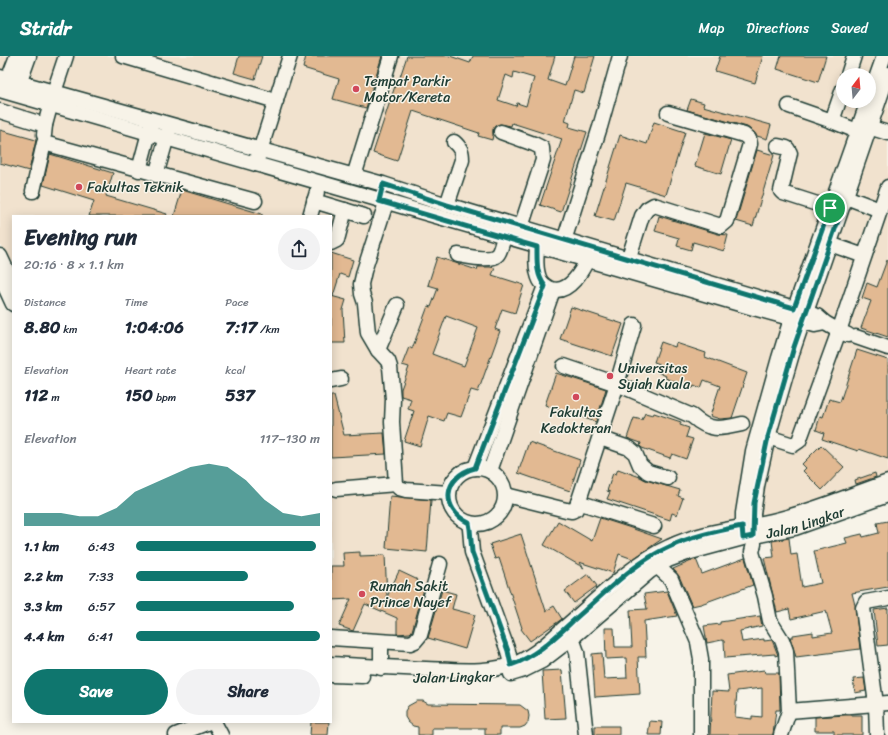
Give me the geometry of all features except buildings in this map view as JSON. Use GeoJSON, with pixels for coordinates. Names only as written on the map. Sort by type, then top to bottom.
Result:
{"type":"FeatureCollection","features":[{"type":"Feature","properties":{"kind":"street"},"geometry":{"type":"LineString","coordinates":[[8,86],[16,56]]}},
{"type":"Feature","properties":{"kind":"street"},"geometry":{"type":"LineString","coordinates":[[8,86],[29,56]]}},
{"type":"Feature","properties":{"kind":"street"},"geometry":{"type":"LineString","coordinates":[[33,191],[44,143],[45,125],[66,56]]}},
{"type":"Feature","properties":{"kind":"street"},"geometry":{"type":"LineString","coordinates":[[123,56],[276,101]]}},
{"type":"Feature","properties":{"kind":"street"},"geometry":{"type":"LineString","coordinates":[[255,165],[290,56]]}},
{"type":"Feature","properties":{"kind":"street"},"geometry":{"type":"LineString","coordinates":[[354,176],[391,56]]}},
{"type":"Feature","properties":{"kind":"street"},"geometry":{"type":"LineString","coordinates":[[562,246],[600,127],[620,56]]}},
{"type":"Feature","properties":{"kind":"street"},"geometry":{"type":"LineString","coordinates":[[850,68],[854,56]]}},
{"type":"Feature","properties":{"kind":"street"},"geometry":{"type":"LineString","coordinates":[[876,78],[884,56]]}},
{"type":"Feature","properties":{"kind":"street"},"geometry":{"type":"LineString","coordinates":[[781,735],[789,711],[786,651],[782,640],[770,621],[765,596],[752,552],[754,548],[743,513],[753,451],[862,128],[888,74]]}},
{"type":"Feature","properties":{"kind":"street"},"geometry":{"type":"LineString","coordinates":[[8,86],[52,99],[148,134],[537,247],[562,246]]}},
{"type":"Feature","properties":{"kind":"street"},"geometry":{"type":"LineString","coordinates":[[52,99],[152,119],[354,176],[384,179],[447,205],[539,232],[562,246],[798,315],[817,316],[825,324],[847,334],[888,348]]}},
{"type":"Feature","properties":{"kind":"street"},"geometry":{"type":"LineString","coordinates":[[789,106],[832,121],[888,133]]}},
{"type":"Feature","properties":{"kind":"street"},"geometry":{"type":"LineString","coordinates":[[832,121],[836,108]]}},
{"type":"Feature","properties":{"kind":"street"},"geometry":{"type":"LineString","coordinates":[[748,531],[768,437],[794,347],[798,315],[830,244],[835,210],[846,197],[866,108]]}},
{"type":"Feature","properties":{"kind":"street"},"geometry":{"type":"LineString","coordinates":[[0,111],[45,125]]}},
{"type":"Feature","properties":{"kind":"street"},"geometry":{"type":"LineString","coordinates":[[628,260],[642,216],[647,209],[654,205],[721,226],[724,224],[727,221],[750,144],[749,139],[744,135],[668,112]]}},
{"type":"Feature","properties":{"kind":"street"},"geometry":{"type":"LineString","coordinates":[[139,170],[152,119]]}},
{"type":"Feature","properties":{"kind":"street"},"geometry":{"type":"LineString","coordinates":[[156,175],[170,124]]}},
{"type":"Feature","properties":{"kind":"street"},"geometry":{"type":"LineString","coordinates":[[501,132],[542,148],[543,160],[521,227]]}},
{"type":"Feature","properties":{"kind":"street"},"geometry":{"type":"LineString","coordinates":[[447,205],[462,160],[462,152],[459,146],[454,142]]}},
{"type":"Feature","properties":{"kind":"street"},"geometry":{"type":"LineString","coordinates":[[44,143],[255,202]]}},
{"type":"Feature","properties":{"kind":"street"},"geometry":{"type":"LineString","coordinates":[[778,146],[787,148],[790,153],[780,191],[835,210]]}},
{"type":"Feature","properties":{"kind":"street"},"geometry":{"type":"LineString","coordinates":[[384,179],[382,202],[361,284],[365,303],[368,333],[378,350],[388,360],[390,367],[393,399],[392,422],[396,484],[399,488],[406,490],[449,492]]}},
{"type":"Feature","properties":{"kind":"street"},"geometry":{"type":"LineString","coordinates":[[310,215],[319,184]]}},
{"type":"Feature","properties":{"kind":"street"},"geometry":{"type":"LineString","coordinates":[[768,437],[793,445],[799,441],[847,334],[864,256],[888,187]]}},
{"type":"Feature","properties":{"kind":"street"},"geometry":{"type":"LineString","coordinates":[[846,197],[880,210]]}},
{"type":"Feature","properties":{"kind":"street"},"geometry":{"type":"LineString","coordinates":[[314,201],[364,216]]}},
{"type":"Feature","properties":{"kind":"street"},"geometry":{"type":"LineString","coordinates":[[332,242],[337,240],[345,210]]}},
{"type":"Feature","properties":{"kind":"street"},"geometry":{"type":"LineString","coordinates":[[539,232],[537,268],[540,280],[549,288],[561,290],[574,281],[590,254]]}},
{"type":"Feature","properties":{"kind":"street"},"geometry":{"type":"LineString","coordinates":[[458,255],[484,258],[494,257],[498,254],[504,237]]}},
{"type":"Feature","properties":{"kind":"street"},"geometry":{"type":"LineString","coordinates":[[830,244],[864,256]]}},
{"type":"Feature","properties":{"kind":"street"},"geometry":{"type":"LineString","coordinates":[[590,254],[628,260],[798,315]]}},
{"type":"Feature","properties":{"kind":"street"},"geometry":{"type":"LineString","coordinates":[[0,256],[12,282]]}},
{"type":"Feature","properties":{"kind":"street"},"geometry":{"type":"LineString","coordinates":[[0,276],[12,302]]}},
{"type":"Feature","properties":{"kind":"street"},"geometry":{"type":"LineString","coordinates":[[475,468],[549,288]]}},
{"type":"Feature","properties":{"kind":"street"},"geometry":{"type":"LineString","coordinates":[[490,471],[549,288]]}},
{"type":"Feature","properties":{"kind":"street"},"geometry":{"type":"LineString","coordinates":[[378,350],[397,305]]}},
{"type":"Feature","properties":{"kind":"street"},"geometry":{"type":"LineString","coordinates":[[506,495],[566,510],[572,511],[576,509],[600,438],[634,325]]}},
{"type":"Feature","properties":{"kind":"street"},"geometry":{"type":"LineString","coordinates":[[564,366],[617,384],[692,416],[700,424],[715,429],[742,424]]}},
{"type":"Feature","properties":{"kind":"street"},"geometry":{"type":"LineString","coordinates":[[600,438],[629,448],[635,453],[640,465],[648,472],[668,478]]}},
{"type":"Feature","properties":{"kind":"street"},"geometry":{"type":"LineString","coordinates":[[475,468],[483,468],[498,477],[504,485],[506,495],[505,504],[501,512],[495,518],[478,524],[469,523],[460,518],[454,511],[450,502],[449,492],[452,483],[458,475],[466,470],[475,468]]}},
{"type":"Feature","properties":{"kind":"street"},"geometry":{"type":"LineString","coordinates":[[332,664],[380,668],[470,670],[511,665],[527,658],[545,645],[618,582],[655,554],[688,539],[748,531],[772,521],[807,511],[888,482]]}},
{"type":"Feature","properties":{"kind":"street"},"geometry":{"type":"LineString","coordinates":[[336,489],[396,484]]}},
{"type":"Feature","properties":{"kind":"street","name":"Jalan Lingkar"},"geometry":{"type":"LineString","coordinates":[[332,675],[455,679],[486,678],[524,670],[534,666],[572,638],[657,566],[687,553],[748,531],[795,528],[888,495]]}},
{"type":"Feature","properties":{"kind":"street"},"geometry":{"type":"LineString","coordinates":[[578,502],[654,526]]}},
{"type":"Feature","properties":{"kind":"street"},"geometry":{"type":"LineString","coordinates":[[469,523],[472,552],[508,651],[511,665]]}},
{"type":"Feature","properties":{"kind":"street"},"geometry":{"type":"LineString","coordinates":[[332,638],[381,642],[410,643],[415,641],[420,635],[440,564]]}},
{"type":"Feature","properties":{"kind":"street"},"geometry":{"type":"LineString","coordinates":[[657,566],[671,579],[698,642],[701,659],[701,735]]}},
{"type":"Feature","properties":{"kind":"street"},"geometry":{"type":"LineString","coordinates":[[877,735],[882,704],[863,608],[866,602],[888,598]]}},
{"type":"Feature","properties":{"kind":"street"},"geometry":{"type":"LineString","coordinates":[[572,638],[577,652],[586,735]]}},
{"type":"Feature","properties":{"kind":"street"},"geometry":{"type":"LineString","coordinates":[[380,668],[381,642]]}},
{"type":"Feature","properties":{"kind":"street"},"geometry":{"type":"LineString","coordinates":[[789,711],[882,704]]}},
{"type":"Feature","properties":{"kind":"street"},"geometry":{"type":"LineString","coordinates":[[176,735],[206,723]]}},
{"type":"Feature","properties":{"kind":"street"},"geometry":{"type":"LineString","coordinates":[[215,723],[221,735]]}},
{"type":"Feature","properties":{"kind":"shaded area","name":"Universitas Syiah Kuala"},"geometry":{"type":"Polygon","coordinates":[[[0,56],[888,56],[888,480],[733,526],[526,653],[499,662],[442,666],[332,662],[332,215],[12,215],[12,270],[0,244],[0,56]]]}},
{"type":"Feature","properties":{"kind":"place","name":"Tempat Parkir Motor/Kereta"},"geometry":{"type":"Point","coordinates":[356,89]}},
{"type":"Feature","properties":{"kind":"place","name":"Fakultas Teknik"},"geometry":{"type":"Point","coordinates":[79,187]}},
{"type":"Feature","properties":{"kind":"place","name":"Universitas Syiah Kuala"},"geometry":{"type":"Point","coordinates":[610,376]}},
{"type":"Feature","properties":{"kind":"place","name":"Fakultas Kedokteran"},"geometry":{"type":"Point","coordinates":[576,397]}},
{"type":"Feature","properties":{"kind":"place","name":"Rumah Sakit Prince Nayef"},"geometry":{"type":"Point","coordinates":[362,594]}},
{"type":"Feature","properties":{"kind":"route"},"geometry":{"type":"LineString","coordinates":[[383,184],[628,260],[794,308],[830,208],[841,212],[794,347],[768,437],[754,503],[753,536],[743,538],[742,526],[712,532],[668,547],[637,566],[545,645],[527,658],[511,665],[508,651],[472,552],[469,523],[460,518],[454,511],[450,502],[449,492],[452,483],[458,475],[466,470],[475,468],[545,286],[540,280],[537,268],[537,247],[379,201],[383,184]]}}]}
